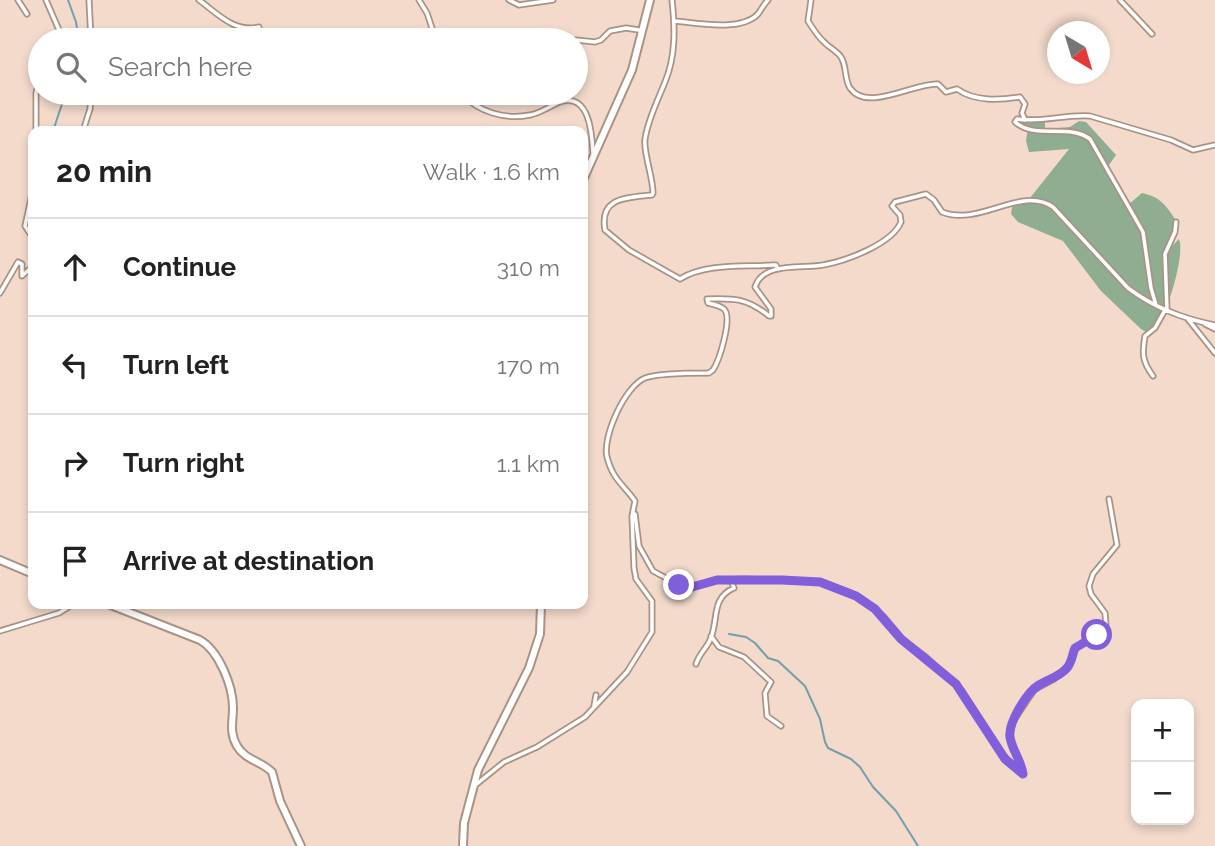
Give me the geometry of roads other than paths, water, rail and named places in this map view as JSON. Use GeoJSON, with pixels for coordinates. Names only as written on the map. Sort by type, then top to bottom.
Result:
{"type":"FeatureCollection","features":[{"type":"Feature","properties":{"kind":"street"},"geometry":{"type":"LineString","coordinates":[[19,0],[26,14]]}},
{"type":"Feature","properties":{"kind":"street"},"geometry":{"type":"LineString","coordinates":[[46,0],[58,28]]}},
{"type":"Feature","properties":{"kind":"street"},"geometry":{"type":"LineString","coordinates":[[89,0],[90,28]]}},
{"type":"Feature","properties":{"kind":"street"},"geometry":{"type":"LineString","coordinates":[[199,0],[222,18],[241,28]]}},
{"type":"Feature","properties":{"kind":"street"},"geometry":{"type":"LineString","coordinates":[[419,0],[432,28]]}},
{"type":"Feature","properties":{"kind":"street"},"geometry":{"type":"LineString","coordinates":[[509,0],[519,5],[554,0]]}},
{"type":"Feature","properties":{"kind":"street"},"geometry":{"type":"LineString","coordinates":[[588,168],[632,70],[650,0]]}},
{"type":"Feature","properties":{"kind":"street"},"geometry":{"type":"LineString","coordinates":[[672,0],[674,47],[666,81],[657,96],[645,141],[653,176],[653,193],[608,206],[604,211],[605,230],[629,250],[680,279],[701,270],[718,267],[776,265],[778,269]]}},
{"type":"Feature","properties":{"kind":"street"},"geometry":{"type":"LineString","coordinates":[[674,21],[728,25],[754,17],[768,0]]}},
{"type":"Feature","properties":{"kind":"street"},"geometry":{"type":"LineString","coordinates":[[811,0],[808,21],[818,36],[843,60],[848,83],[855,93],[878,97],[938,83],[946,92],[954,89],[971,97],[1001,100],[1020,97],[1025,104],[1022,113],[1025,120]]}},
{"type":"Feature","properties":{"kind":"street"},"geometry":{"type":"LineString","coordinates":[[1120,0],[1152,34]]}},
{"type":"Feature","properties":{"kind":"street"},"geometry":{"type":"LineString","coordinates":[[254,28],[259,27]]}},
{"type":"Feature","properties":{"kind":"street"},"geometry":{"type":"LineString","coordinates":[[588,41],[601,40],[610,31],[626,28],[639,30]]}},
{"type":"Feature","properties":{"kind":"street"},"geometry":{"type":"LineString","coordinates":[[36,105],[36,126]]}},
{"type":"Feature","properties":{"kind":"street"},"geometry":{"type":"LineString","coordinates":[[85,126],[90,105]]}},
{"type":"Feature","properties":{"kind":"street"},"geometry":{"type":"LineString","coordinates":[[475,105],[481,110],[517,117],[537,113],[554,105]]}},
{"type":"Feature","properties":{"kind":"street"},"geometry":{"type":"LineString","coordinates":[[577,105],[583,109],[590,122],[593,155]]}},
{"type":"Feature","properties":{"kind":"street"},"geometry":{"type":"LineString","coordinates":[[1157,307],[1151,288],[1143,232],[1090,138],[1082,133],[1042,131],[1015,122],[1017,119],[1090,116],[1171,140],[1193,150],[1215,145]]}},
{"type":"Feature","properties":{"kind":"street"},"geometry":{"type":"LineString","coordinates":[[473,787],[504,762],[543,744],[585,717],[627,672],[654,626],[652,601],[636,579],[634,568],[632,551],[635,501],[618,483],[605,448],[614,421],[629,391],[637,382],[649,377],[709,373],[713,370],[727,327],[726,314],[723,309],[708,303],[707,299],[741,300],[752,303],[771,316],[771,309],[756,284],[768,273],[778,269],[821,265],[882,242],[892,236],[901,222],[900,215],[891,205],[923,194],[929,195],[938,208],[947,214],[989,212],[1021,201],[1039,199],[1053,207],[1128,288],[1157,307],[1215,327]]}},
{"type":"Feature","properties":{"kind":"street"},"geometry":{"type":"LineString","coordinates":[[28,209],[25,221],[28,232]]}},
{"type":"Feature","properties":{"kind":"street"},"geometry":{"type":"LineString","coordinates":[[1153,376],[1143,363],[1144,336],[1155,328],[1166,310],[1165,254],[1175,232],[1176,222]]}},
{"type":"Feature","properties":{"kind":"street"},"geometry":{"type":"LineString","coordinates":[[0,293],[18,262],[22,264],[22,276],[28,271]]}},
{"type":"Feature","properties":{"kind":"street"},"geometry":{"type":"LineString","coordinates":[[1186,317],[1215,353]]}},
{"type":"Feature","properties":{"kind":"street"},"geometry":{"type":"LineString","coordinates":[[634,508],[637,539],[657,575],[686,587],[731,579],[820,582],[848,592],[875,609],[901,639],[956,684],[1005,759],[1023,774],[1010,737],[1017,713],[1037,687],[1054,679],[1069,665],[1075,648],[1097,635],[1106,625],[1105,613],[1088,586],[1093,574],[1117,545],[1109,499]]}},
{"type":"Feature","properties":{"kind":"street"},"geometry":{"type":"LineString","coordinates":[[0,560],[28,572]]}},
{"type":"Feature","properties":{"kind":"street"},"geometry":{"type":"LineString","coordinates":[[696,664],[714,631],[715,608],[725,593],[734,588],[731,579]]}},
{"type":"Feature","properties":{"kind":"street"},"geometry":{"type":"LineString","coordinates":[[0,631],[65,609]]}},
{"type":"Feature","properties":{"kind":"street"},"geometry":{"type":"LineString","coordinates":[[121,609],[200,640],[211,649],[220,666],[232,702],[230,725],[234,741],[244,755],[272,772],[280,801],[301,846]]}},
{"type":"Feature","properties":{"kind":"street"},"geometry":{"type":"LineString","coordinates":[[463,846],[464,823],[473,787],[493,738],[508,716],[529,668],[540,634],[541,609]]}},
{"type":"Feature","properties":{"kind":"street"},"geometry":{"type":"LineString","coordinates":[[711,636],[719,647],[744,657],[769,679],[771,685],[765,693],[764,703],[767,716],[781,726]]}},
{"type":"Feature","properties":{"kind":"street"},"geometry":{"type":"LineString","coordinates":[[594,708],[596,695]]}},
{"type":"Feature","properties":{"kind":"waterway"},"geometry":{"type":"LineString","coordinates":[[68,0],[77,28]]}},
{"type":"Feature","properties":{"kind":"waterway"},"geometry":{"type":"LineString","coordinates":[[55,126],[62,105]]}},
{"type":"Feature","properties":{"kind":"waterway"},"geometry":{"type":"LineString","coordinates":[[729,634],[746,637],[755,643],[768,658],[778,661],[805,686],[820,719],[828,748],[851,759],[860,767],[873,787],[896,811],[918,846]]}}]}
